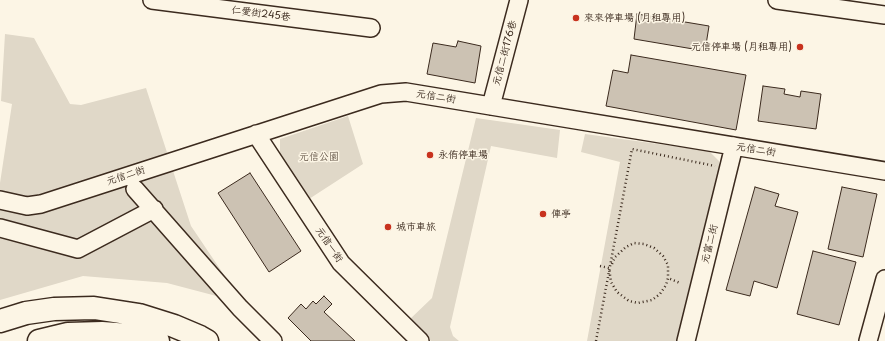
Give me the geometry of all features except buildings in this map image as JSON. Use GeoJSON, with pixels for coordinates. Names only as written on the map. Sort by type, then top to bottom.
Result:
{"type":"FeatureCollection","features":[{"type":"Feature","properties":{"kind":"highway"},"geometry":{"type":"LineString","coordinates":[[0,321],[26,313],[54,309],[94,308],[139,314],[174,326],[206,341]]}},
{"type":"Feature","properties":{"kind":"highway"},"geometry":{"type":"LineString","coordinates":[[39,341],[68,334],[102,333],[142,336],[158,341]]}},
{"type":"Feature","properties":{"kind":"street","name":"仁愛街245巷"},"geometry":{"type":"LineString","coordinates":[[152,0],[371,28]]}},
{"type":"Feature","properties":{"kind":"street","name":"元信二街176巷"},"geometry":{"type":"LineString","coordinates":[[491,106],[519,0]]}},
{"type":"Feature","properties":{"kind":"street"},"geometry":{"type":"LineString","coordinates":[[777,0],[885,15]]}},
{"type":"Feature","properties":{"kind":"street"},"geometry":{"type":"LineString","coordinates":[[859,0],[885,4]]}},
{"type":"Feature","properties":{"kind":"street","name":"元信二街"},"geometry":{"type":"LineString","coordinates":[[0,200],[27,206],[41,204],[381,94],[406,92],[885,171]]}},
{"type":"Feature","properties":{"kind":"street","name":"元信一街"},"geometry":{"type":"LineString","coordinates":[[256,134],[341,263],[420,341]]}},
{"type":"Feature","properties":{"kind":"street","name":"元富二街"},"geometry":{"type":"LineString","coordinates":[[686,341],[734,146]]}},
{"type":"Feature","properties":{"kind":"street"},"geometry":{"type":"LineString","coordinates":[[136,189],[240,308],[273,341]]}},
{"type":"Feature","properties":{"kind":"street"},"geometry":{"type":"LineString","coordinates":[[0,228],[78,249],[154,209]]}},
{"type":"Feature","properties":{"kind":"street"},"geometry":{"type":"LineString","coordinates":[[868,341],[880,318],[885,278]]}},
{"type":"Feature","properties":{"kind":"path"},"geometry":{"type":"LineString","coordinates":[[596,341],[632,149],[721,167]]}},
{"type":"Feature","properties":{"kind":"path"},"geometry":{"type":"LineString","coordinates":[[634,243],[644,244],[654,248],[663,256],[668,266],[668,278],[666,285],[660,294],[652,300],[638,303],[629,301],[617,292],[611,282],[609,268],[615,257],[626,247],[634,243]]}},
{"type":"Feature","properties":{"kind":"path"},"geometry":{"type":"LineString","coordinates":[[600,266],[609,268]]}},
{"type":"Feature","properties":{"kind":"path"},"geometry":{"type":"LineString","coordinates":[[668,278],[680,283]]}},
{"type":"Feature","properties":{"kind":"green space"},"geometry":{"type":"Polygon","coordinates":[[[5,34],[34,38],[70,104],[81,105],[146,88],[191,226],[243,303],[167,283],[83,276],[0,300],[0,183],[12,104],[1,101],[5,34]]]}},
{"type":"Feature","properties":{"kind":"green space","name":"元信公園"},"geometry":{"type":"Polygon","coordinates":[[[348,116],[363,164],[309,199],[280,154],[280,139],[348,116]]]}},
{"type":"Feature","properties":{"kind":"green space"},"geometry":{"type":"Polygon","coordinates":[[[476,118],[560,130],[557,158],[491,146],[450,327],[453,336],[459,341],[431,341],[409,320],[432,298],[476,118]]]}},
{"type":"Feature","properties":{"kind":"green space"},"geometry":{"type":"Polygon","coordinates":[[[585,134],[709,151],[719,161],[719,167],[676,341],[587,341],[620,162],[581,152],[585,134]]]}},
{"type":"Feature","properties":{"kind":"place","name":"來來停車場 (月租專用)"},"geometry":{"type":"Point","coordinates":[576,18]}},
{"type":"Feature","properties":{"kind":"place","name":"元信停車場 (月租專用)"},"geometry":{"type":"Point","coordinates":[800,47]}},
{"type":"Feature","properties":{"kind":"place","name":"永侑停車場"},"geometry":{"type":"Point","coordinates":[430,155]}},
{"type":"Feature","properties":{"kind":"place","name":"俥亭"},"geometry":{"type":"Point","coordinates":[543,214]}},
{"type":"Feature","properties":{"kind":"place","name":"城市車旅"},"geometry":{"type":"Point","coordinates":[388,227]}}]}
